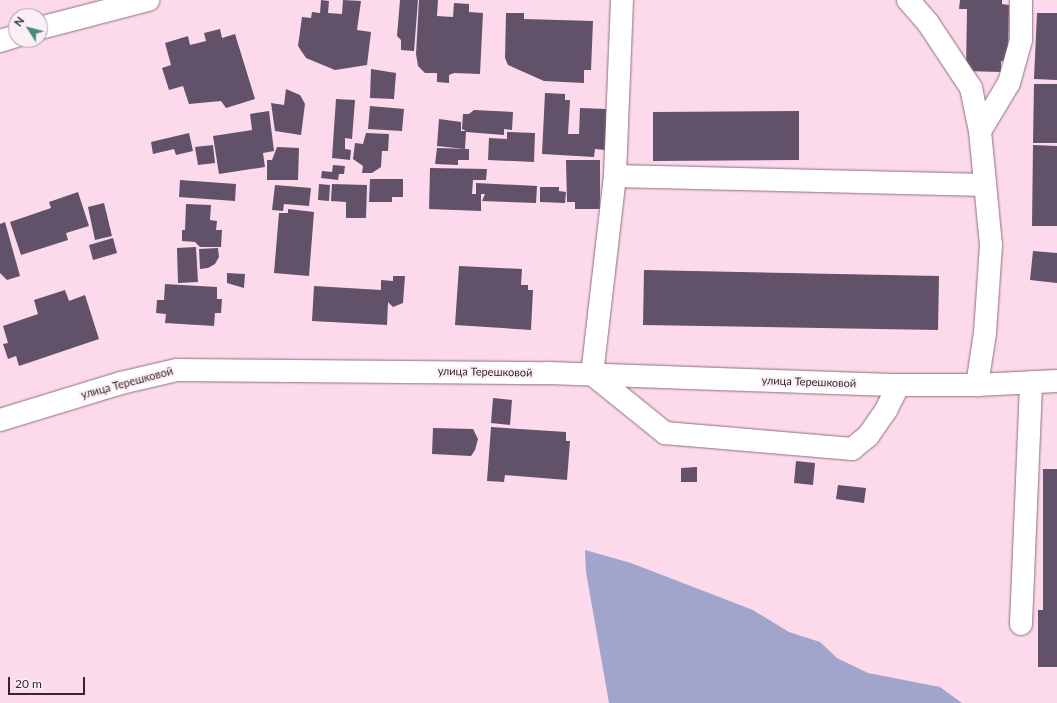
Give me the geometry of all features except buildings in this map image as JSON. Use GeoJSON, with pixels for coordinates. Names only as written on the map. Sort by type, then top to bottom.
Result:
{"type":"FeatureCollection","features":[{"type":"Feature","properties":{"kind":"street"},"geometry":{"type":"LineString","coordinates":[[48,26],[148,0]]}},
{"type":"Feature","properties":{"kind":"street"},"geometry":{"type":"LineString","coordinates":[[622,0],[615,176],[592,374],[665,433],[852,449],[868,436],[886,410],[899,385]]}},
{"type":"Feature","properties":{"kind":"street"},"geometry":{"type":"LineString","coordinates":[[908,0],[928,23],[970,88],[980,131],[991,245],[984,334],[977,385]]}},
{"type":"Feature","properties":{"kind":"street"},"geometry":{"type":"LineString","coordinates":[[980,131],[1010,83],[1021,40],[1021,0]]}},
{"type":"Feature","properties":{"kind":"street"},"geometry":{"type":"LineString","coordinates":[[615,176],[985,185]]}},
{"type":"Feature","properties":{"kind":"street","name":"улица Терешковой"},"geometry":{"type":"LineString","coordinates":[[0,420],[121,383],[177,370],[282,369],[592,374],[899,385],[977,385],[1057,381]]}},
{"type":"Feature","properties":{"kind":"street"},"geometry":{"type":"LineString","coordinates":[[1021,624],[1031,382]]}},
{"type":"Feature","properties":{"kind":"water"},"geometry":{"type":"Polygon","coordinates":[[[585,550],[631,563],[753,610],[789,632],[820,642],[837,658],[868,673],[940,687],[962,703],[609,703],[586,572],[585,550]]]}}]}
